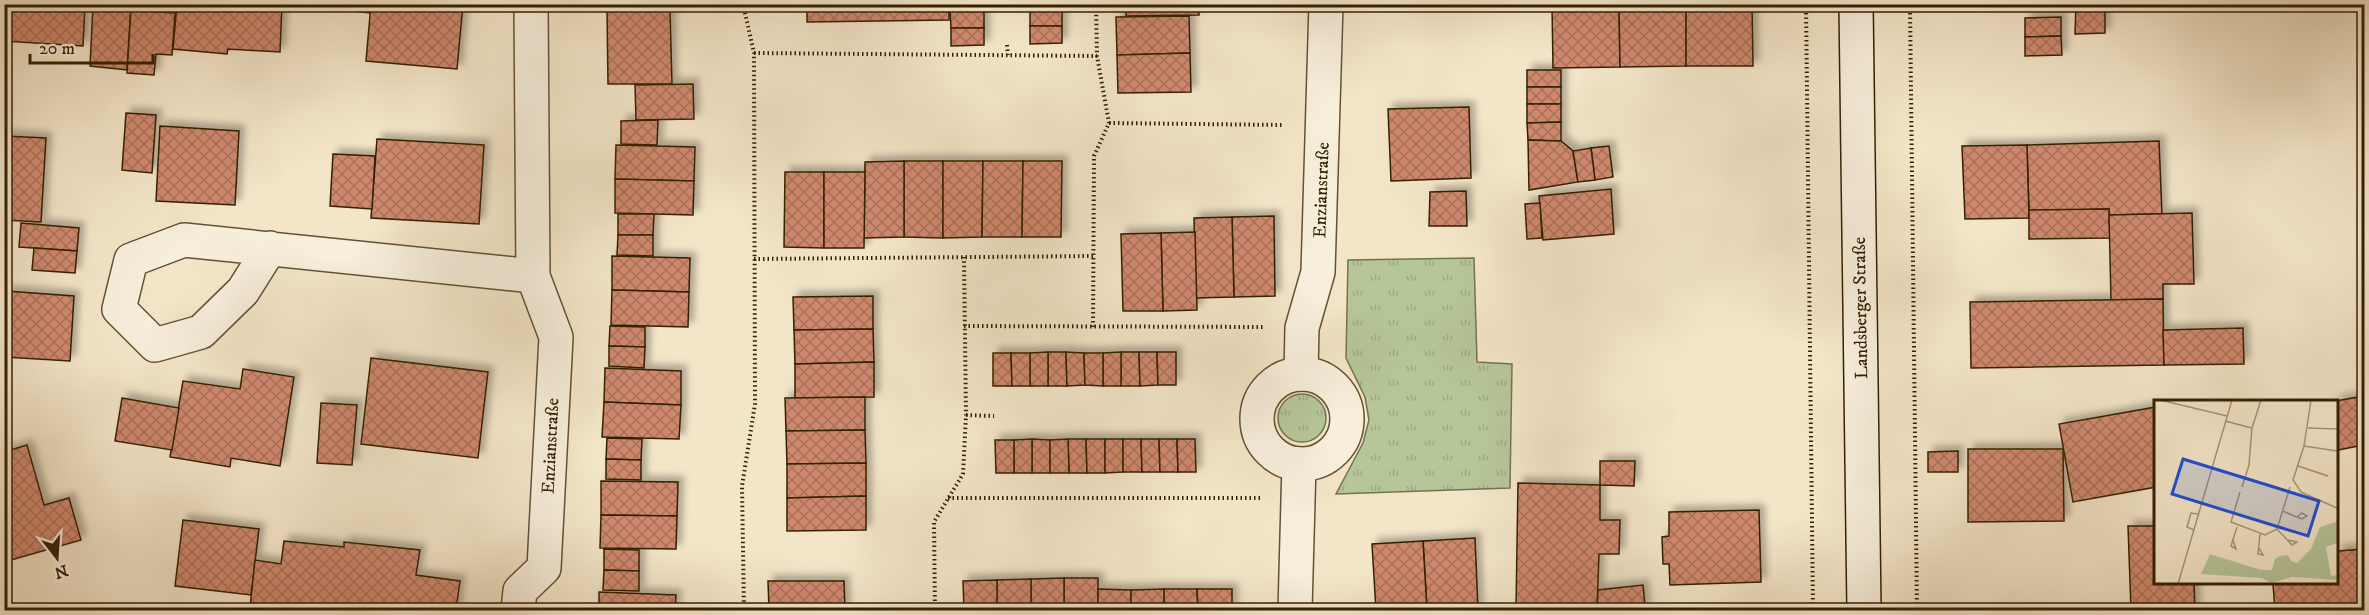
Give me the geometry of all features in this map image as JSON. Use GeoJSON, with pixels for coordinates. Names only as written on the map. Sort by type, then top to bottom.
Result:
{"type":"FeatureCollection","features":[{"type":"Feature","properties":{"kind":"street","name":"Enzianstraße"},"geometry":{"type":"LineString","coordinates":[[518,610],[520,591],[544,568],[556,337],[533,276],[531,4]]}},
{"type":"Feature","properties":{"kind":"street","name":"Enzianstraße"},"geometry":{"type":"LineString","coordinates":[[1301,374],[1302,327],[1318,272],[1326,4]]}},
{"type":"Feature","properties":{"kind":"street","name":"Landsberger Straße"},"geometry":{"type":"LineString","coordinates":[[1856,4],[1864,610]]}},
{"type":"Feature","properties":{"kind":"street"},"geometry":{"type":"LineString","coordinates":[[270,248],[533,276]]}},
{"type":"Feature","properties":{"kind":"street"},"geometry":{"type":"LineString","coordinates":[[1301,374],[1315,376],[1328,382],[1338,392],[1345,405],[1347,420],[1344,434],[1337,446],[1326,456],[1313,462],[1299,464],[1286,461],[1269,450],[1259,433],[1257,420],[1258,406],[1274,383],[1287,376],[1301,374]]}},
{"type":"Feature","properties":{"kind":"street"},"geometry":{"type":"LineString","coordinates":[[1295,610],[1299,464]]}},
{"type":"Feature","properties":{"kind":"path"},"geometry":{"type":"LineString","coordinates":[[743,4],[753,53],[755,404],[742,486],[744,610]]}},
{"type":"Feature","properties":{"kind":"path"},"geometry":{"type":"LineString","coordinates":[[1093,327],[1094,156],[1108,123],[1097,56],[1096,4]]}},
{"type":"Feature","properties":{"kind":"path"},"geometry":{"type":"LineString","coordinates":[[1806,4],[1814,610]]}},
{"type":"Feature","properties":{"kind":"path"},"geometry":{"type":"LineString","coordinates":[[1910,4],[1917,610]]}},
{"type":"Feature","properties":{"kind":"path"},"geometry":{"type":"LineString","coordinates":[[1007,45],[1008,56]]}},
{"type":"Feature","properties":{"kind":"path"},"geometry":{"type":"LineString","coordinates":[[753,53],[1097,56]]}},
{"type":"Feature","properties":{"kind":"path"},"geometry":{"type":"LineString","coordinates":[[1108,123],[1323,126]]}},
{"type":"Feature","properties":{"kind":"path"},"geometry":{"type":"LineString","coordinates":[[754,259],[1093,256]]}},
{"type":"Feature","properties":{"kind":"path"},"geometry":{"type":"LineString","coordinates":[[935,610],[934,522],[963,474],[966,415],[964,257]]}},
{"type":"Feature","properties":{"kind":"path"},"geometry":{"type":"LineString","coordinates":[[964,326],[1302,327]]}},
{"type":"Feature","properties":{"kind":"path"},"geometry":{"type":"LineString","coordinates":[[966,415],[994,416]]}},
{"type":"Feature","properties":{"kind":"path"},"geometry":{"type":"LineString","coordinates":[[948,498],[1298,497]]}},
{"type":"Feature","properties":{"kind":"green space"},"geometry":{"type":"Polygon","coordinates":[[[1474,258],[1477,362],[1512,364],[1510,488],[1336,494],[1363,443],[1369,420],[1365,397],[1346,358],[1348,260],[1474,258]]]}},
{"type":"Feature","properties":{"kind":"green space"},"geometry":{"type":"Polygon","coordinates":[[[1297,394],[1307,394],[1319,401],[1326,413],[1326,423],[1319,435],[1307,442],[1297,442],[1282,431],[1278,423],[1278,413],[1289,398],[1297,394]]]}},
{"type":"Feature","properties":{"kind":"building"},"geometry":{"type":"Polygon","coordinates":[[[4,4],[85,4],[83,46],[4,41],[4,4]]]}},
{"type":"Feature","properties":{"kind":"building"},"geometry":{"type":"Polygon","coordinates":[[[93,4],[131,4],[127,70],[90,66],[93,4]]]}},
{"type":"Feature","properties":{"kind":"building"},"geometry":{"type":"Polygon","coordinates":[[[177,4],[282,4],[280,52],[228,49],[227,54],[173,49],[177,4]]]}},
{"type":"Feature","properties":{"kind":"building"},"geometry":{"type":"Polygon","coordinates":[[[327,4],[371,4],[370,13],[327,8],[327,4]]]}},
{"type":"Feature","properties":{"kind":"building"},"geometry":{"type":"Polygon","coordinates":[[[371,4],[463,4],[457,69],[366,61],[371,4]]]}},
{"type":"Feature","properties":{"kind":"building"},"geometry":{"type":"Polygon","coordinates":[[[807,4],[949,4],[949,20],[807,22],[807,4]]]}},
{"type":"Feature","properties":{"kind":"building"},"geometry":{"type":"Polygon","coordinates":[[[950,4],[983,4],[984,10],[950,10],[950,4]]]}},
{"type":"Feature","properties":{"kind":"building"},"geometry":{"type":"Polygon","coordinates":[[[1030,4],[1061,4],[1062,9],[1030,9],[1030,4]]]}},
{"type":"Feature","properties":{"kind":"building"},"geometry":{"type":"Polygon","coordinates":[[[1126,4],[1199,4],[1199,15],[1126,16],[1126,4]]]}},
{"type":"Feature","properties":{"kind":"building"},"geometry":{"type":"Polygon","coordinates":[[[1487,4],[1522,4],[1522,9],[1487,9],[1487,4]]]}},
{"type":"Feature","properties":{"kind":"building"},"geometry":{"type":"Polygon","coordinates":[[[1552,4],[1619,4],[1620,67],[1553,68],[1552,4]]]}},
{"type":"Feature","properties":{"kind":"building"},"geometry":{"type":"Polygon","coordinates":[[[1619,4],[1686,4],[1686,66],[1620,67],[1619,4]]]}},
{"type":"Feature","properties":{"kind":"building"},"geometry":{"type":"Polygon","coordinates":[[[1686,4],[1752,4],[1753,66],[1686,66],[1686,4]]]}},
{"type":"Feature","properties":{"kind":"building"},"geometry":{"type":"Polygon","coordinates":[[[1963,4],[2045,4],[2046,9],[1963,10],[1963,4]]]}},
{"type":"Feature","properties":{"kind":"building"},"geometry":{"type":"Polygon","coordinates":[[[2076,4],[2105,4],[2105,33],[2075,34],[2076,4]]]}},
{"type":"Feature","properties":{"kind":"building"},"geometry":{"type":"Polygon","coordinates":[[[1030,9],[1062,9],[1062,26],[1030,26],[1030,9]]]}},
{"type":"Feature","properties":{"kind":"building"},"geometry":{"type":"Polygon","coordinates":[[[131,10],[175,13],[172,55],[156,54],[154,75],[127,73],[131,10]]]}},
{"type":"Feature","properties":{"kind":"building"},"geometry":{"type":"Polygon","coordinates":[[[607,10],[670,10],[672,84],[608,84],[607,10]]]}},
{"type":"Feature","properties":{"kind":"building"},"geometry":{"type":"Polygon","coordinates":[[[950,10],[984,10],[984,28],[951,28],[950,10]]]}},
{"type":"Feature","properties":{"kind":"building"},"geometry":{"type":"Polygon","coordinates":[[[1189,16],[1190,53],[1117,55],[1116,17],[1189,16]]]}},
{"type":"Feature","properties":{"kind":"building"},"geometry":{"type":"Polygon","coordinates":[[[2061,17],[2061,36],[2025,37],[2025,18],[2061,17]]]}},
{"type":"Feature","properties":{"kind":"building"},"geometry":{"type":"Polygon","coordinates":[[[1030,26],[1062,26],[1062,43],[1030,44],[1030,26]]]}},
{"type":"Feature","properties":{"kind":"building"},"geometry":{"type":"Polygon","coordinates":[[[951,28],[984,28],[984,45],[951,46],[951,28]]]}},
{"type":"Feature","properties":{"kind":"building"},"geometry":{"type":"Polygon","coordinates":[[[2061,36],[2062,55],[2025,56],[2025,37],[2061,36]]]}},
{"type":"Feature","properties":{"kind":"building"},"geometry":{"type":"Polygon","coordinates":[[[1190,53],[1191,92],[1118,93],[1117,55],[1190,53]]]}},
{"type":"Feature","properties":{"kind":"building"},"geometry":{"type":"Polygon","coordinates":[[[1527,70],[1561,70],[1561,87],[1527,87],[1527,70]]]}},
{"type":"Feature","properties":{"kind":"building"},"geometry":{"type":"Polygon","coordinates":[[[693,84],[694,119],[636,120],[635,85],[693,84]]]}},
{"type":"Feature","properties":{"kind":"building"},"geometry":{"type":"Polygon","coordinates":[[[1527,87],[1561,87],[1561,104],[1527,104],[1527,87]]]}},
{"type":"Feature","properties":{"kind":"building"},"geometry":{"type":"Polygon","coordinates":[[[1527,104],[1561,104],[1561,122],[1527,123],[1527,104]]]}},
{"type":"Feature","properties":{"kind":"building"},"geometry":{"type":"Polygon","coordinates":[[[1469,107],[1471,178],[1391,181],[1388,109],[1469,107]]]}},
{"type":"Feature","properties":{"kind":"building"},"geometry":{"type":"Polygon","coordinates":[[[126,113],[156,115],[152,173],[122,170],[126,113]]]}},
{"type":"Feature","properties":{"kind":"building"},"geometry":{"type":"Polygon","coordinates":[[[658,120],[657,145],[621,144],[621,121],[658,120]]]}},
{"type":"Feature","properties":{"kind":"building"},"geometry":{"type":"Polygon","coordinates":[[[1561,122],[1561,141],[1528,140],[1527,123],[1561,122]]]}},
{"type":"Feature","properties":{"kind":"building"},"geometry":{"type":"Polygon","coordinates":[[[160,126],[239,131],[235,205],[156,201],[160,126]]]}},
{"type":"Feature","properties":{"kind":"building"},"geometry":{"type":"Polygon","coordinates":[[[4,136],[46,138],[41,222],[4,220],[4,136]]]}},
{"type":"Feature","properties":{"kind":"building"},"geometry":{"type":"Polygon","coordinates":[[[377,139],[484,145],[479,224],[371,218],[377,139]]]}},
{"type":"Feature","properties":{"kind":"building"},"geometry":{"type":"Polygon","coordinates":[[[1528,140],[1561,141],[1573,151],[1578,182],[1529,190],[1528,140]]]}},
{"type":"Feature","properties":{"kind":"building"},"geometry":{"type":"Polygon","coordinates":[[[2159,141],[2162,214],[2109,215],[2109,209],[2029,211],[2027,145],[2159,141]]]}},
{"type":"Feature","properties":{"kind":"building"},"geometry":{"type":"Polygon","coordinates":[[[616,145],[695,147],[694,181],[615,179],[616,145]]]}},
{"type":"Feature","properties":{"kind":"building"},"geometry":{"type":"Polygon","coordinates":[[[2027,145],[2029,218],[1965,219],[1962,146],[2027,145]]]}},
{"type":"Feature","properties":{"kind":"building"},"geometry":{"type":"Polygon","coordinates":[[[1609,146],[1613,177],[1595,180],[1591,148],[1609,146]]]}},
{"type":"Feature","properties":{"kind":"building"},"geometry":{"type":"Polygon","coordinates":[[[1591,148],[1595,180],[1578,182],[1573,151],[1591,148]]]}},
{"type":"Feature","properties":{"kind":"building"},"geometry":{"type":"Polygon","coordinates":[[[333,154],[375,156],[372,209],[330,206],[333,154]]]}},
{"type":"Feature","properties":{"kind":"building"},"geometry":{"type":"Polygon","coordinates":[[[904,161],[943,161],[943,238],[904,237],[904,161]]]}},
{"type":"Feature","properties":{"kind":"building"},"geometry":{"type":"Polygon","coordinates":[[[904,161],[904,237],[864,238],[865,162],[904,161]]]}},
{"type":"Feature","properties":{"kind":"building"},"geometry":{"type":"Polygon","coordinates":[[[943,161],[983,161],[982,237],[943,238],[943,161]]]}},
{"type":"Feature","properties":{"kind":"building"},"geometry":{"type":"Polygon","coordinates":[[[983,161],[1023,161],[1022,237],[982,237],[983,161]]]}},
{"type":"Feature","properties":{"kind":"building"},"geometry":{"type":"Polygon","coordinates":[[[1023,161],[1062,161],[1061,237],[1022,237],[1023,161]]]}},
{"type":"Feature","properties":{"kind":"building"},"geometry":{"type":"Polygon","coordinates":[[[785,172],[824,172],[824,248],[784,247],[785,172]]]}},
{"type":"Feature","properties":{"kind":"building"},"geometry":{"type":"Polygon","coordinates":[[[824,172],[865,172],[864,248],[824,248],[824,172]]]}},
{"type":"Feature","properties":{"kind":"building"},"geometry":{"type":"Polygon","coordinates":[[[615,179],[694,181],[693,215],[615,213],[615,179]]]}},
{"type":"Feature","properties":{"kind":"building"},"geometry":{"type":"Polygon","coordinates":[[[1611,189],[1614,234],[1543,240],[1539,196],[1611,189]]]}},
{"type":"Feature","properties":{"kind":"building"},"geometry":{"type":"Polygon","coordinates":[[[1466,191],[1467,226],[1429,226],[1430,192],[1466,191]]]}},
{"type":"Feature","properties":{"kind":"building"},"geometry":{"type":"Polygon","coordinates":[[[1540,203],[1542,238],[1527,239],[1525,204],[1540,203]]]}},
{"type":"Feature","properties":{"kind":"building"},"geometry":{"type":"Polygon","coordinates":[[[2109,209],[2110,238],[2029,239],[2029,210],[2109,209]]]}},
{"type":"Feature","properties":{"kind":"building"},"geometry":{"type":"Polygon","coordinates":[[[2192,213],[2194,284],[2163,284],[2163,299],[2111,300],[2109,215],[2192,213]]]}},
{"type":"Feature","properties":{"kind":"building"},"geometry":{"type":"Polygon","coordinates":[[[618,214],[654,214],[653,235],[618,235],[618,214]]]}},
{"type":"Feature","properties":{"kind":"building"},"geometry":{"type":"Polygon","coordinates":[[[1274,216],[1275,296],[1234,297],[1232,217],[1274,216]]]}},
{"type":"Feature","properties":{"kind":"building"},"geometry":{"type":"Polygon","coordinates":[[[1232,217],[1234,297],[1196,298],[1194,218],[1232,217]]]}},
{"type":"Feature","properties":{"kind":"building"},"geometry":{"type":"Polygon","coordinates":[[[21,223],[79,228],[77,251],[19,247],[21,223]]]}},
{"type":"Feature","properties":{"kind":"building"},"geometry":{"type":"Polygon","coordinates":[[[1195,232],[1197,310],[1163,311],[1161,233],[1195,232]]]}},
{"type":"Feature","properties":{"kind":"building"},"geometry":{"type":"Polygon","coordinates":[[[1161,233],[1163,311],[1123,311],[1121,234],[1161,233]]]}},
{"type":"Feature","properties":{"kind":"building"},"geometry":{"type":"Polygon","coordinates":[[[618,235],[653,235],[653,256],[617,255],[618,235]]]}},
{"type":"Feature","properties":{"kind":"building"},"geometry":{"type":"Polygon","coordinates":[[[34,248],[77,251],[75,273],[32,270],[34,248]]]}},
{"type":"Feature","properties":{"kind":"building"},"geometry":{"type":"Polygon","coordinates":[[[612,256],[690,258],[689,292],[612,290],[612,256]]]}},
{"type":"Feature","properties":{"kind":"building"},"geometry":{"type":"Polygon","coordinates":[[[612,290],[689,292],[688,327],[611,325],[612,290]]]}},
{"type":"Feature","properties":{"kind":"building"},"geometry":{"type":"Polygon","coordinates":[[[6,291],[74,296],[70,361],[4,357],[6,291]]]}},
{"type":"Feature","properties":{"kind":"building"},"geometry":{"type":"Polygon","coordinates":[[[873,296],[873,329],[794,330],[793,297],[873,296]]]}},
{"type":"Feature","properties":{"kind":"building"},"geometry":{"type":"Polygon","coordinates":[[[2163,299],[2164,365],[1971,368],[1970,302],[2163,299]]]}},
{"type":"Feature","properties":{"kind":"building"},"geometry":{"type":"Polygon","coordinates":[[[610,326],[645,327],[645,347],[609,346],[610,326]]]}},
{"type":"Feature","properties":{"kind":"building"},"geometry":{"type":"Polygon","coordinates":[[[2243,328],[2244,364],[2164,365],[2163,330],[2243,328]]]}},
{"type":"Feature","properties":{"kind":"building"},"geometry":{"type":"Polygon","coordinates":[[[873,329],[874,362],[795,364],[794,330],[873,329]]]}},
{"type":"Feature","properties":{"kind":"building"},"geometry":{"type":"Polygon","coordinates":[[[609,346],[645,347],[644,368],[609,366],[609,346]]]}},
{"type":"Feature","properties":{"kind":"building"},"geometry":{"type":"Polygon","coordinates":[[[1048,352],[1066,352],[1067,386],[1048,386],[1048,352]]]}},
{"type":"Feature","properties":{"kind":"building"},"geometry":{"type":"Polygon","coordinates":[[[1048,352],[1048,386],[1030,386],[1030,353],[1048,352]]]}},
{"type":"Feature","properties":{"kind":"building"},"geometry":{"type":"Polygon","coordinates":[[[1066,352],[1084,353],[1085,385],[1067,386],[1066,352]]]}},
{"type":"Feature","properties":{"kind":"building"},"geometry":{"type":"Polygon","coordinates":[[[1121,352],[1139,352],[1140,386],[1121,386],[1121,352]]]}},
{"type":"Feature","properties":{"kind":"building"},"geometry":{"type":"Polygon","coordinates":[[[1121,352],[1121,386],[1103,386],[1103,353],[1121,352]]]}},
{"type":"Feature","properties":{"kind":"building"},"geometry":{"type":"Polygon","coordinates":[[[1139,352],[1157,352],[1158,385],[1140,386],[1139,352]]]}},
{"type":"Feature","properties":{"kind":"building"},"geometry":{"type":"Polygon","coordinates":[[[1157,352],[1176,352],[1176,385],[1158,385],[1157,352]]]}},
{"type":"Feature","properties":{"kind":"building"},"geometry":{"type":"Polygon","coordinates":[[[993,353],[1011,353],[1012,386],[993,386],[993,353]]]}},
{"type":"Feature","properties":{"kind":"building"},"geometry":{"type":"Polygon","coordinates":[[[1011,353],[1030,353],[1030,386],[1012,386],[1011,353]]]}},
{"type":"Feature","properties":{"kind":"building"},"geometry":{"type":"Polygon","coordinates":[[[1084,353],[1103,353],[1103,386],[1085,385],[1084,353]]]}},
{"type":"Feature","properties":{"kind":"building"},"geometry":{"type":"Polygon","coordinates":[[[371,358],[488,372],[478,458],[361,444],[371,358]]]}},
{"type":"Feature","properties":{"kind":"building"},"geometry":{"type":"Polygon","coordinates":[[[874,362],[874,397],[795,398],[795,364],[874,362]]]}},
{"type":"Feature","properties":{"kind":"building"},"geometry":{"type":"Polygon","coordinates":[[[605,368],[681,371],[681,405],[604,402],[605,368]]]}},
{"type":"Feature","properties":{"kind":"building"},"geometry":{"type":"Polygon","coordinates":[[[243,369],[294,377],[280,466],[231,458],[230,467],[170,457],[183,381],[240,389],[243,369]]]}},
{"type":"Feature","properties":{"kind":"building"},"geometry":{"type":"Polygon","coordinates":[[[2364,396],[2364,445],[2339,450],[2339,400],[2364,396]]]}},
{"type":"Feature","properties":{"kind":"building"},"geometry":{"type":"Polygon","coordinates":[[[865,397],[865,430],[786,431],[785,398],[865,397]]]}},
{"type":"Feature","properties":{"kind":"building"},"geometry":{"type":"Polygon","coordinates":[[[122,398],[179,408],[172,450],[115,441],[122,398]]]}},
{"type":"Feature","properties":{"kind":"building"},"geometry":{"type":"Polygon","coordinates":[[[604,402],[681,405],[679,439],[602,437],[604,402]]]}},
{"type":"Feature","properties":{"kind":"building"},"geometry":{"type":"Polygon","coordinates":[[[321,403],[357,405],[352,465],[317,463],[321,403]]]}},
{"type":"Feature","properties":{"kind":"building"},"geometry":{"type":"Polygon","coordinates":[[[2154,407],[2154,487],[2073,502],[2059,424],[2154,407]]]}},
{"type":"Feature","properties":{"kind":"building"},"geometry":{"type":"Polygon","coordinates":[[[865,430],[866,463],[787,464],[786,431],[865,430]]]}},
{"type":"Feature","properties":{"kind":"building"},"geometry":{"type":"Polygon","coordinates":[[[607,438],[642,439],[641,460],[606,459],[607,438]]]}},
{"type":"Feature","properties":{"kind":"building"},"geometry":{"type":"Polygon","coordinates":[[[1032,439],[1050,440],[1050,473],[1032,473],[1032,439]]]}},
{"type":"Feature","properties":{"kind":"building"},"geometry":{"type":"Polygon","coordinates":[[[1032,439],[1032,473],[1014,473],[1014,440],[1032,439]]]}},
{"type":"Feature","properties":{"kind":"building"},"geometry":{"type":"Polygon","coordinates":[[[1068,439],[1086,439],[1087,473],[1069,473],[1068,439]]]}},
{"type":"Feature","properties":{"kind":"building"},"geometry":{"type":"Polygon","coordinates":[[[1068,439],[1069,473],[1050,473],[1050,440],[1068,439]]]}},
{"type":"Feature","properties":{"kind":"building"},"geometry":{"type":"Polygon","coordinates":[[[1086,439],[1105,439],[1105,473],[1087,473],[1086,439]]]}},
{"type":"Feature","properties":{"kind":"building"},"geometry":{"type":"Polygon","coordinates":[[[1105,439],[1123,439],[1123,472],[1105,473],[1105,439]]]}},
{"type":"Feature","properties":{"kind":"building"},"geometry":{"type":"Polygon","coordinates":[[[1123,439],[1141,439],[1142,472],[1123,472],[1123,439]]]}},
{"type":"Feature","properties":{"kind":"building"},"geometry":{"type":"Polygon","coordinates":[[[1141,439],[1159,439],[1160,472],[1142,472],[1141,439]]]}},
{"type":"Feature","properties":{"kind":"building"},"geometry":{"type":"Polygon","coordinates":[[[1159,439],[1177,439],[1178,472],[1160,472],[1159,439]]]}},
{"type":"Feature","properties":{"kind":"building"},"geometry":{"type":"Polygon","coordinates":[[[1177,439],[1195,439],[1196,472],[1178,472],[1177,439]]]}},
{"type":"Feature","properties":{"kind":"building"},"geometry":{"type":"Polygon","coordinates":[[[995,440],[1014,440],[1014,473],[996,473],[995,440]]]}},
{"type":"Feature","properties":{"kind":"building"},"geometry":{"type":"Polygon","coordinates":[[[27,445],[44,505],[69,498],[81,540],[4,562],[4,452],[27,445]]]}},
{"type":"Feature","properties":{"kind":"building"},"geometry":{"type":"Polygon","coordinates":[[[1968,449],[2063,449],[2064,521],[1968,522],[1968,449]]]}},
{"type":"Feature","properties":{"kind":"building"},"geometry":{"type":"Polygon","coordinates":[[[1958,451],[1958,472],[1928,472],[1928,452],[1958,451]]]}},
{"type":"Feature","properties":{"kind":"building"},"geometry":{"type":"Polygon","coordinates":[[[606,459],[641,460],[641,480],[606,479],[606,459]]]}},
{"type":"Feature","properties":{"kind":"building"},"geometry":{"type":"Polygon","coordinates":[[[1600,461],[1635,461],[1634,486],[1600,485],[1600,461]]]}},
{"type":"Feature","properties":{"kind":"building"},"geometry":{"type":"Polygon","coordinates":[[[866,463],[866,496],[787,498],[787,464],[866,463]]]}},
{"type":"Feature","properties":{"kind":"building"},"geometry":{"type":"Polygon","coordinates":[[[601,481],[678,482],[677,516],[601,515],[601,481]]]}},
{"type":"Feature","properties":{"kind":"building"},"geometry":{"type":"Polygon","coordinates":[[[1518,483],[1600,485],[1600,520],[1620,520],[1619,554],[1599,554],[1597,610],[1516,610],[1518,483]]]}},
{"type":"Feature","properties":{"kind":"building"},"geometry":{"type":"Polygon","coordinates":[[[866,496],[866,530],[787,531],[787,498],[866,496]]]}},
{"type":"Feature","properties":{"kind":"building"},"geometry":{"type":"Polygon","coordinates":[[[1759,510],[1761,582],[1670,585],[1669,564],[1663,564],[1662,537],[1669,536],[1669,512],[1759,510]]]}},
{"type":"Feature","properties":{"kind":"building"},"geometry":{"type":"Polygon","coordinates":[[[601,515],[677,516],[676,549],[600,548],[601,515]]]}},
{"type":"Feature","properties":{"kind":"building"},"geometry":{"type":"Polygon","coordinates":[[[183,520],[259,529],[251,595],[175,586],[183,520]]]}},
{"type":"Feature","properties":{"kind":"building"},"geometry":{"type":"Polygon","coordinates":[[[2128,526],[2154,526],[2154,585],[2194,585],[2195,610],[2131,610],[2128,526]]]}},
{"type":"Feature","properties":{"kind":"building"},"geometry":{"type":"Polygon","coordinates":[[[1475,538],[1478,610],[1427,610],[1423,541],[1475,538]]]}},
{"type":"Feature","properties":{"kind":"building"},"geometry":{"type":"Polygon","coordinates":[[[284,541],[344,547],[344,542],[420,550],[416,575],[460,581],[456,610],[250,608],[255,560],[281,564],[284,541]]]}},
{"type":"Feature","properties":{"kind":"building"},"geometry":{"type":"Polygon","coordinates":[[[1423,541],[1427,610],[1376,610],[1372,544],[1423,541]]]}},
{"type":"Feature","properties":{"kind":"building"},"geometry":{"type":"Polygon","coordinates":[[[604,549],[639,550],[639,571],[604,570],[604,549]]]}},
{"type":"Feature","properties":{"kind":"building"},"geometry":{"type":"Polygon","coordinates":[[[2364,549],[2364,610],[2275,610],[2273,585],[2339,585],[2339,551],[2364,549]]]}},
{"type":"Feature","properties":{"kind":"building"},"geometry":{"type":"Polygon","coordinates":[[[604,570],[639,571],[639,591],[603,590],[604,570]]]}},
{"type":"Feature","properties":{"kind":"building"},"geometry":{"type":"Polygon","coordinates":[[[1064,578],[1098,578],[1098,610],[1064,610],[1064,578]]]}},
{"type":"Feature","properties":{"kind":"building"},"geometry":{"type":"Polygon","coordinates":[[[1064,578],[1064,610],[1031,610],[1031,579],[1064,578]]]}},
{"type":"Feature","properties":{"kind":"building"},"geometry":{"type":"Polygon","coordinates":[[[1031,579],[1031,610],[997,610],[997,580],[1031,579]]]}},
{"type":"Feature","properties":{"kind":"building"},"geometry":{"type":"Polygon","coordinates":[[[997,580],[997,610],[964,610],[963,581],[997,580]]]}},
{"type":"Feature","properties":{"kind":"building"},"geometry":{"type":"Polygon","coordinates":[[[768,581],[844,581],[845,610],[769,610],[768,581]]]}},
{"type":"Feature","properties":{"kind":"building"},"geometry":{"type":"Polygon","coordinates":[[[1643,585],[1645,605],[1597,610],[1598,590],[1643,585]]]}},
{"type":"Feature","properties":{"kind":"building"},"geometry":{"type":"Polygon","coordinates":[[[1098,589],[1131,590],[1131,610],[1098,610],[1098,589]]]}},
{"type":"Feature","properties":{"kind":"building"},"geometry":{"type":"Polygon","coordinates":[[[1164,589],[1197,589],[1198,610],[1164,610],[1164,589]]]}},
{"type":"Feature","properties":{"kind":"building"},"geometry":{"type":"Polygon","coordinates":[[[1164,589],[1164,610],[1131,610],[1131,590],[1164,589]]]}},
{"type":"Feature","properties":{"kind":"building"},"geometry":{"type":"Polygon","coordinates":[[[1197,589],[1232,589],[1232,610],[1198,610],[1197,589]]]}},
{"type":"Feature","properties":{"kind":"building"},"geometry":{"type":"Polygon","coordinates":[[[599,592],[676,595],[675,610],[599,610],[599,592]]]}},
{"type":"Feature","properties":{"kind":"building"},"geometry":{"type":"Polygon","coordinates":[[[1645,605],[1645,610],[1610,610],[1610,608],[1645,605]]]}}]}
